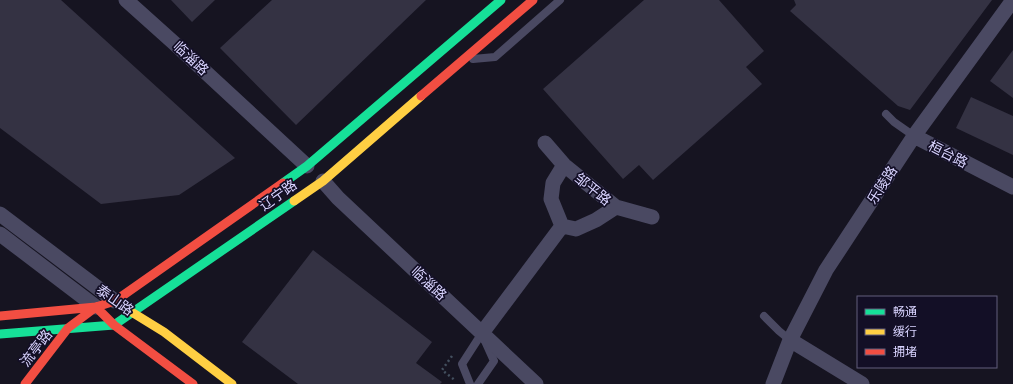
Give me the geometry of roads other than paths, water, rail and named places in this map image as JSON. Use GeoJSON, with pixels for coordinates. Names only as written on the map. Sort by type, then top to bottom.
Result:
{"type":"FeatureCollection","features":[{"type":"Feature","properties":{"kind":"main road","name":"辽宁路"},"geometry":{"type":"LineString","coordinates":[[0,316],[96,307],[115,301],[307,166],[500,0]]}},
{"type":"Feature","properties":{"kind":"main road","name":"辽宁路"},"geometry":{"type":"LineString","coordinates":[[0,334],[114,325],[323,181],[533,0]]}},
{"type":"Feature","properties":{"kind":"main road","name":"泰山路"},"geometry":{"type":"LineString","coordinates":[[115,301],[164,332],[232,384]]}},
{"type":"Feature","properties":{"kind":"main road","name":"泰山路"},"geometry":{"type":"LineString","coordinates":[[96,307],[114,325],[193,384]]}},
{"type":"Feature","properties":{"kind":"main road","name":"流亭路"},"geometry":{"type":"LineString","coordinates":[[25,384],[68,328],[96,307]]}},
{"type":"Feature","properties":{"kind":"street","name":"临淄路"},"geometry":{"type":"LineString","coordinates":[[126,0],[307,166]]}},
{"type":"Feature","properties":{"kind":"street","name":"乐陵路"},"geometry":{"type":"LineString","coordinates":[[773,384],[790,340],[826,270],[914,136],[1013,0]]}},
{"type":"Feature","properties":{"kind":"street","name":"桓台路"},"geometry":{"type":"LineString","coordinates":[[914,136],[1013,187]]}},
{"type":"Feature","properties":{"kind":"street","name":"邹平路"},"geometry":{"type":"LineString","coordinates":[[545,143],[564,165],[616,207],[652,216]]}},
{"type":"Feature","properties":{"kind":"street"},"geometry":{"type":"LineString","coordinates":[[562,226],[551,199],[553,183],[564,165]]}},
{"type":"Feature","properties":{"kind":"street","name":"临淄路"},"geometry":{"type":"LineString","coordinates":[[323,181],[338,198],[536,384]]}},
{"type":"Feature","properties":{"kind":"street"},"geometry":{"type":"LineString","coordinates":[[562,226],[576,228],[596,220],[616,207]]}},
{"type":"Feature","properties":{"kind":"street","name":"泰山路"},"geometry":{"type":"LineString","coordinates":[[0,214],[115,301]]}},
{"type":"Feature","properties":{"kind":"street"},"geometry":{"type":"LineString","coordinates":[[482,333],[562,226]]}},
{"type":"Feature","properties":{"kind":"street","name":"泰山路"},"geometry":{"type":"LineString","coordinates":[[0,234],[96,307]]}},
{"type":"Feature","properties":{"kind":"street"},"geometry":{"type":"LineString","coordinates":[[790,340],[862,384]]}},
{"type":"Feature","properties":{"kind":"lane"},"geometry":{"type":"LineString","coordinates":[[464,60],[495,57],[560,0]]}},
{"type":"Feature","properties":{"kind":"lane","name":"桓台路"},"geometry":{"type":"LineString","coordinates":[[886,114],[894,122],[914,136]]}},
{"type":"Feature","properties":{"kind":"lane"},"geometry":{"type":"LineString","coordinates":[[764,316],[790,340]]}},
{"type":"Feature","properties":{"kind":"lane"},"geometry":{"type":"LineString","coordinates":[[470,384],[462,364],[482,333]]}},
{"type":"Feature","properties":{"kind":"lane"},"geometry":{"type":"LineString","coordinates":[[478,384],[494,361],[482,333]]}}]}
